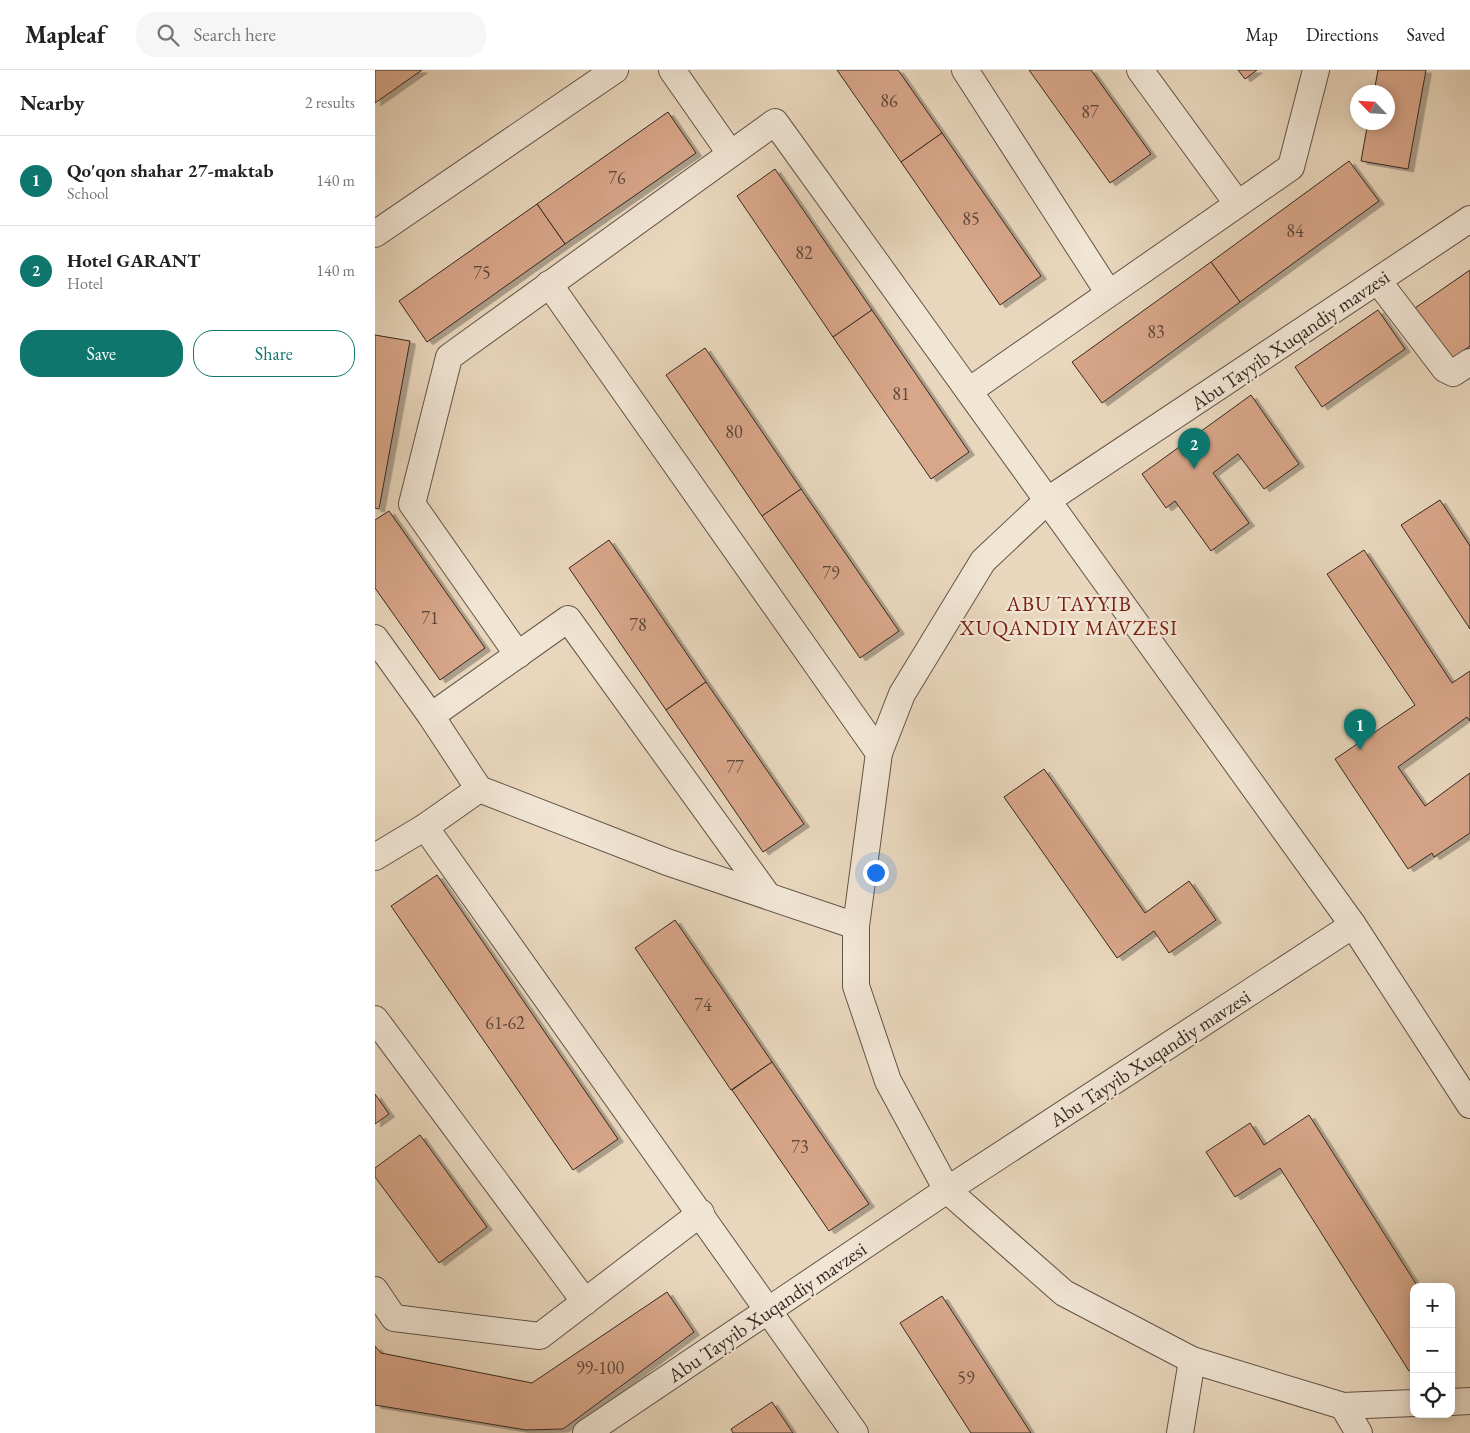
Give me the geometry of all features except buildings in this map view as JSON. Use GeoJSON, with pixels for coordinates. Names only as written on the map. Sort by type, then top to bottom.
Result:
{"type":"FeatureCollection","features":[{"type":"Feature","properties":{"kind":"street"},"geometry":{"type":"LineString","coordinates":[[375,234],[615,70]]}},
{"type":"Feature","properties":{"kind":"street"},"geometry":{"type":"LineString","coordinates":[[672,70],[730,153]]}},
{"type":"Feature","properties":{"kind":"street"},"geometry":{"type":"LineString","coordinates":[[965,70],[1108,292]]}},
{"type":"Feature","properties":{"kind":"street"},"geometry":{"type":"LineString","coordinates":[[1140,70],[1237,203]]}},
{"type":"Feature","properties":{"kind":"street"},"geometry":{"type":"LineString","coordinates":[[969,391],[1108,292],[1291,167],[1316,70]]}},
{"type":"Feature","properties":{"kind":"street"},"geometry":{"type":"LineString","coordinates":[[518,655],[412,504],[449,357],[775,122],[1353,925],[1470,1105]]}},
{"type":"Feature","properties":{"kind":"street","name":"Abu Tayyib Xuqandiy mavzesi"},"geometry":{"type":"LineString","coordinates":[[1410,1403],[1343,1406],[1192,1360],[1064,1293],[947,1190],[888,1081],[856,986],[856,926],[879,753],[902,694],[983,561],[1048,500],[1470,219]]}},
{"type":"Feature","properties":{"kind":"street"},"geometry":{"type":"LineString","coordinates":[[1378,281],[1445,369],[1453,373],[1470,362]]}},
{"type":"Feature","properties":{"kind":"street"},"geometry":{"type":"LineString","coordinates":[[549,284],[879,753]]}},
{"type":"Feature","properties":{"kind":"street"},"geometry":{"type":"LineString","coordinates":[[431,716],[568,619],[769,896]]}},
{"type":"Feature","properties":{"kind":"street"},"geometry":{"type":"LineString","coordinates":[[375,638],[431,716],[479,789],[667,862],[856,926]]}},
{"type":"Feature","properties":{"kind":"street"},"geometry":{"type":"LineString","coordinates":[[375,857],[425,827],[479,789]]}},
{"type":"Feature","properties":{"kind":"street"},"geometry":{"type":"LineString","coordinates":[[425,827],[770,1310],[855,1433]]}},
{"type":"Feature","properties":{"kind":"street","name":"Abu Tayyib Xuqandiy mavzesi"},"geometry":{"type":"LineString","coordinates":[[596,1430],[947,1190],[1353,925]]}},
{"type":"Feature","properties":{"kind":"street"},"geometry":{"type":"LineString","coordinates":[[375,1019],[585,1302]]}},
{"type":"Feature","properties":{"kind":"street"},"geometry":{"type":"LineString","coordinates":[[375,1290],[394,1318],[540,1336],[701,1213]]}},
{"type":"Feature","properties":{"kind":"street"},"geometry":{"type":"LineString","coordinates":[[1180,1433],[1192,1360]]}},
{"type":"Feature","properties":{"kind":"street"},"geometry":{"type":"LineString","coordinates":[[1455,1402],[1470,1401]]}},
{"type":"Feature","properties":{"kind":"street"},"geometry":{"type":"LineString","coordinates":[[1343,1406],[1359,1433]]}},
{"type":"Feature","properties":{"kind":"place","name":"Hotel GARANT"},"geometry":{"type":"Point","coordinates":[1194,469]}},
{"type":"Feature","properties":{"kind":"place","name":"Qo'qon shahar 27-maktab"},"geometry":{"type":"Point","coordinates":[1360,750]}},
{"type":"Feature","properties":{"kind":"district","name":"ABU TAYYIB XUQANDIY MAVZESI"},"geometry":{"type":"Point","coordinates":[1069,616]}}]}
